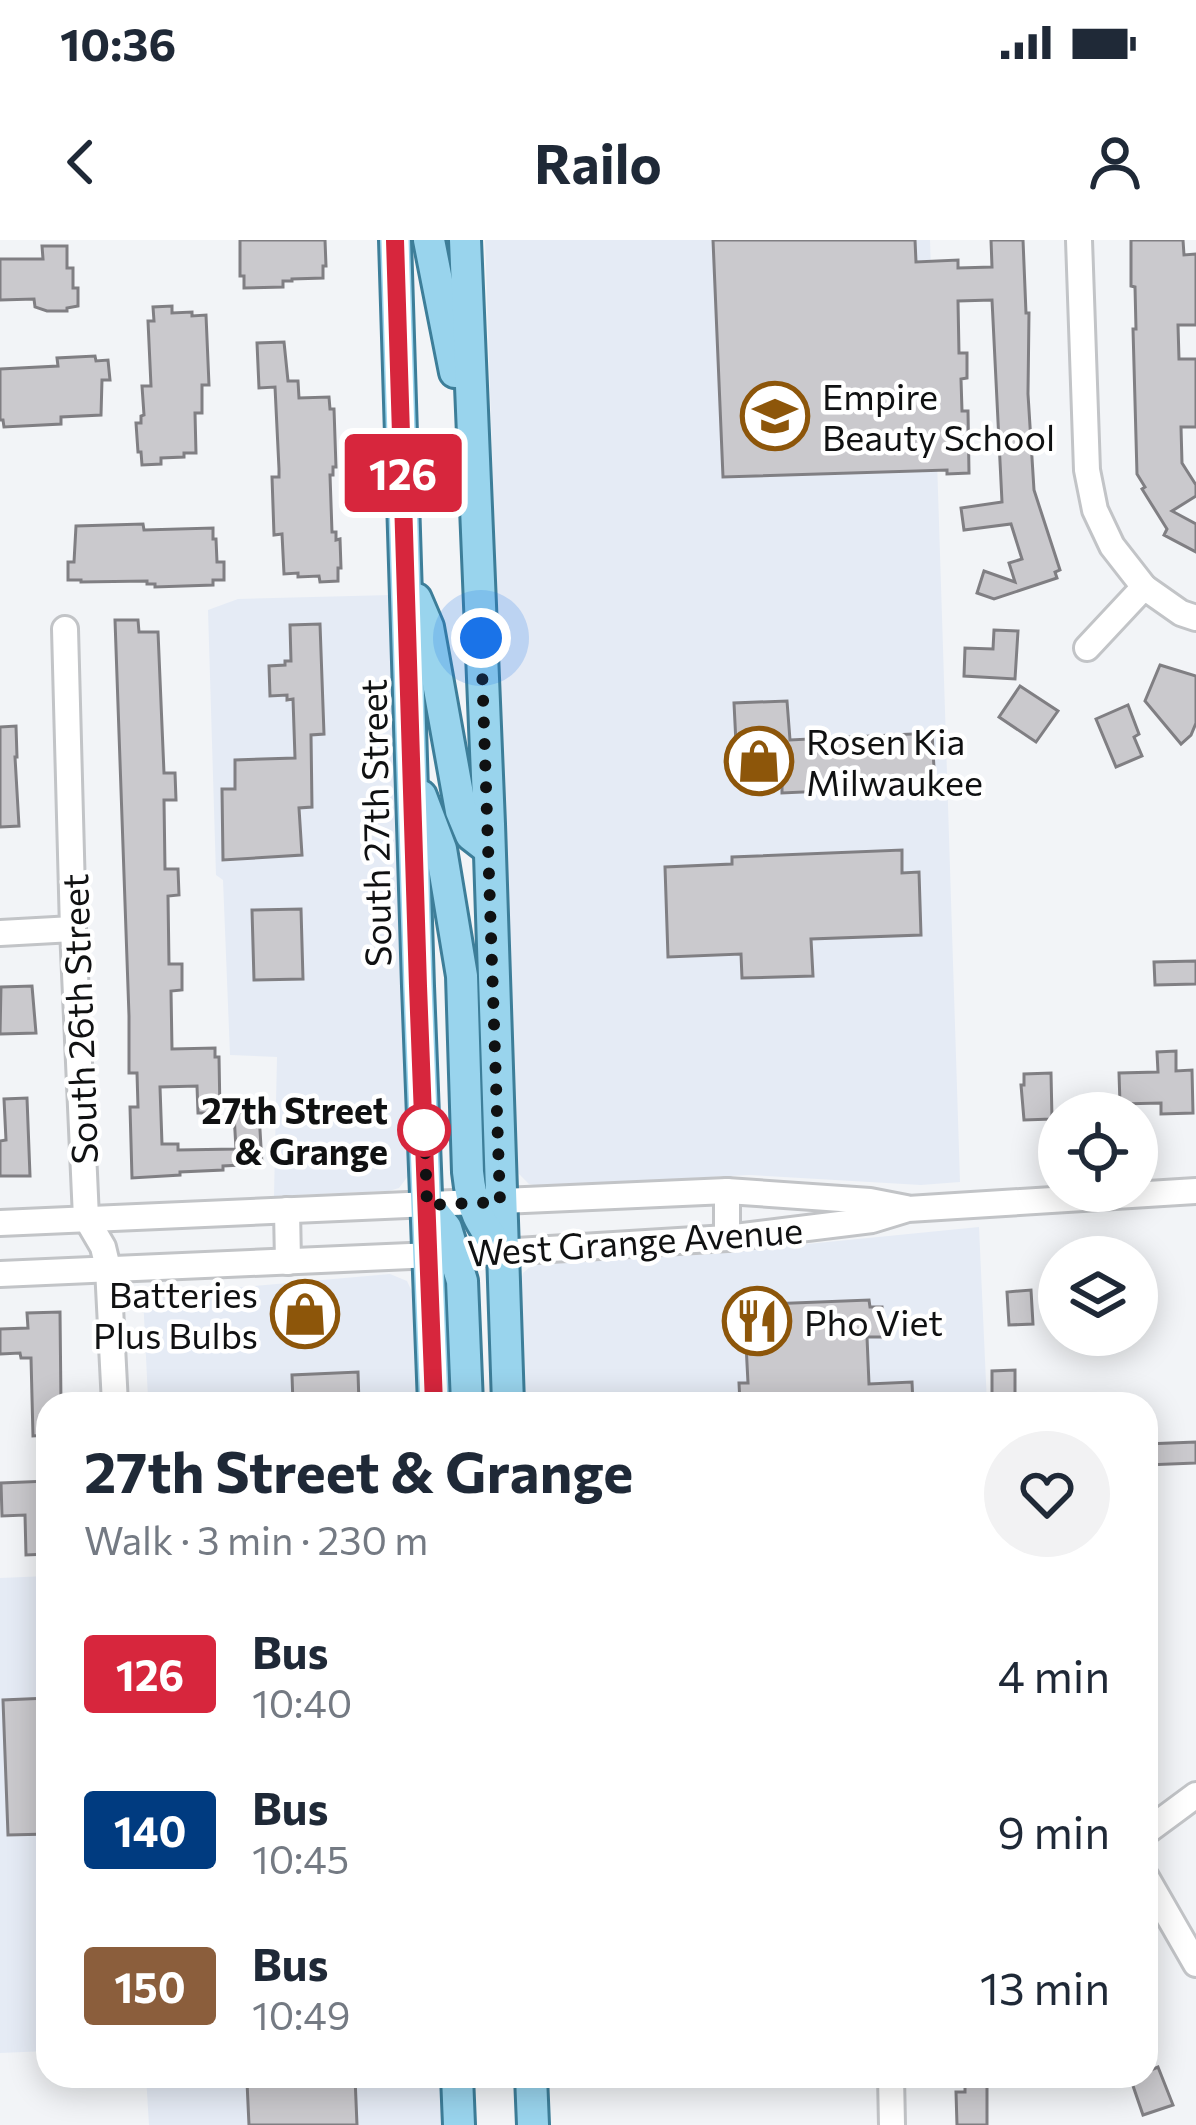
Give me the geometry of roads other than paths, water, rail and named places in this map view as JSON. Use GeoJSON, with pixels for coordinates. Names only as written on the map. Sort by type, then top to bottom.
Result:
{"type":"FeatureCollection","features":[{"type":"Feature","properties":{"kind":"main road","name":"South 27th Street"},"geometry":{"type":"LineString","coordinates":[[395,240],[427,1205],[443,1254],[435,1392]]}},
{"type":"Feature","properties":{"kind":"main road"},"geometry":{"type":"LineString","coordinates":[[429,240],[473,448]]}},
{"type":"Feature","properties":{"kind":"main road"},"geometry":{"type":"LineString","coordinates":[[465,240],[489,850],[483,1227],[502,1252],[508,1392]]}},
{"type":"Feature","properties":{"kind":"main road"},"geometry":{"type":"LineString","coordinates":[[406,577],[428,627],[461,811],[471,835],[489,850]]}},
{"type":"Feature","properties":{"kind":"main road"},"geometry":{"type":"LineString","coordinates":[[413,773],[441,848],[462,976],[468,1172],[486,1203]]}},
{"type":"Feature","properties":{"kind":"main road"},"geometry":{"type":"LineString","coordinates":[[443,1254],[462,1281],[467,1392]]}},
{"type":"Feature","properties":{"kind":"main road"},"geometry":{"type":"LineString","coordinates":[[457,2088],[459,2125]]}},
{"type":"Feature","properties":{"kind":"main road"},"geometry":{"type":"LineString","coordinates":[[531,2088],[533,2125]]}},
{"type":"Feature","properties":{"kind":"street"},"geometry":{"type":"LineString","coordinates":[[1079,240],[1087,470],[1095,510],[1112,546],[1144,587],[1196,618]]}},
{"type":"Feature","properties":{"kind":"street"},"geometry":{"type":"LineString","coordinates":[[1087,648],[1144,587]]}},
{"type":"Feature","properties":{"kind":"street","name":"South 26th Street"},"geometry":{"type":"LineString","coordinates":[[65,629],[86,1218],[103,1247],[108,1268],[114,1392]]}},
{"type":"Feature","properties":{"kind":"street"},"geometry":{"type":"LineString","coordinates":[[0,933],[73,929]]}},
{"type":"Feature","properties":{"kind":"street"},"geometry":{"type":"LineString","coordinates":[[727,1191],[727,1238]]}},
{"type":"Feature","properties":{"kind":"street","name":"West Grange Avenue"},"geometry":{"type":"LineString","coordinates":[[0,1222],[727,1191],[870,1201],[908,1209]]}},
{"type":"Feature","properties":{"kind":"street","name":"West Grange Avenue"},"geometry":{"type":"LineString","coordinates":[[0,1274],[727,1238],[872,1220],[908,1209],[1196,1191]]}},
{"type":"Feature","properties":{"kind":"street"},"geometry":{"type":"LineString","coordinates":[[287,1210],[288,1262]]}},
{"type":"Feature","properties":{"kind":"street"},"geometry":{"type":"LineString","coordinates":[[1158,1823],[1196,1796]]}},
{"type":"Feature","properties":{"kind":"street"},"geometry":{"type":"LineString","coordinates":[[1158,1898],[1196,1964]]}},
{"type":"Feature","properties":{"kind":"street"},"geometry":{"type":"LineString","coordinates":[[891,2088],[892,2125]]}},
{"type":"Feature","properties":{"kind":"place","name":"Empire Beauty School"},"geometry":{"type":"Point","coordinates":[775,416]}},
{"type":"Feature","properties":{"kind":"place","name":"Rosen Kia Milwaukee"},"geometry":{"type":"Point","coordinates":[759,761]}},
{"type":"Feature","properties":{"kind":"place","name":"27th Street & Grange"},"geometry":{"type":"Point","coordinates":[424,1130]}},
{"type":"Feature","properties":{"kind":"place","name":"Batteries Plus Bulbs"},"geometry":{"type":"Point","coordinates":[305,1314]}},
{"type":"Feature","properties":{"kind":"place","name":"Pho Viet"},"geometry":{"type":"Point","coordinates":[757,1321]}}]}
